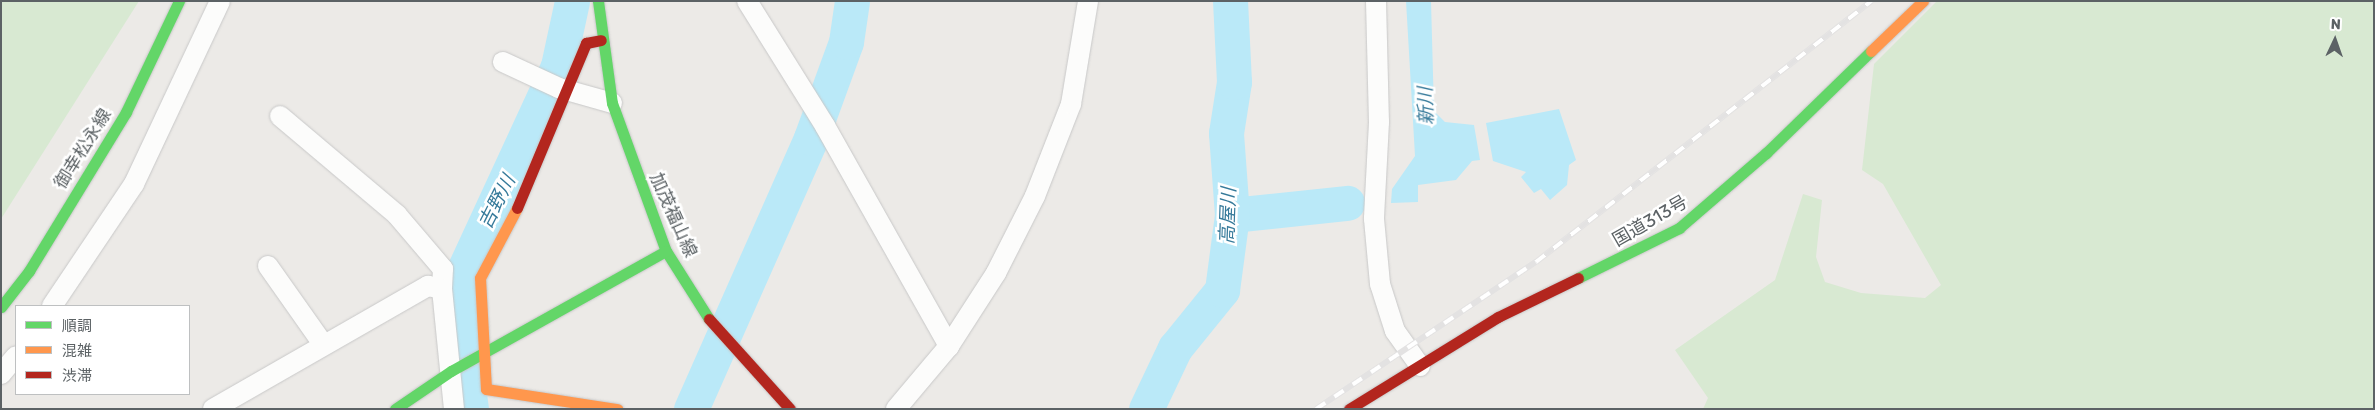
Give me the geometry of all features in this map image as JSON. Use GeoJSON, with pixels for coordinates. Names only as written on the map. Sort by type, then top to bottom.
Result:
{"type":"FeatureCollection","features":[{"type":"Feature","properties":{"kind":"main road","name":"御幸松永線"},"geometry":{"type":"LineString","coordinates":[[1,306],[29,271],[126,112],[179,1]]}},
{"type":"Feature","properties":{"kind":"main road","name":"加茂福山線"},"geometry":{"type":"LineString","coordinates":[[598,1],[601,40],[612,103],[666,251],[716,330],[790,409]]}},
{"type":"Feature","properties":{"kind":"main road","name":"国道313号"},"geometry":{"type":"LineString","coordinates":[[1349,409],[1498,317],[1679,228],[1766,154],[1923,1]]}},
{"type":"Feature","properties":{"kind":"main road"},"geometry":{"type":"LineString","coordinates":[[601,40],[586,43],[562,90],[531,182],[480,278],[482,353],[486,389],[617,409]]}},
{"type":"Feature","properties":{"kind":"main road"},"geometry":{"type":"LineString","coordinates":[[395,409],[451,371],[666,251]]}},
{"type":"Feature","properties":{"kind":"street"},"geometry":{"type":"LineString","coordinates":[[53,305],[134,184],[220,1]]}},
{"type":"Feature","properties":{"kind":"street"},"geometry":{"type":"LineString","coordinates":[[748,1],[825,126],[949,346]]}},
{"type":"Feature","properties":{"kind":"street"},"geometry":{"type":"LineString","coordinates":[[896,409],[949,346],[996,273],[1034,196],[1071,104],[1088,1]]}},
{"type":"Feature","properties":{"kind":"street"},"geometry":{"type":"LineString","coordinates":[[1376,1],[1379,122],[1374,219],[1380,284],[1394,331],[1420,366]]}},
{"type":"Feature","properties":{"kind":"street"},"geometry":{"type":"LineString","coordinates":[[503,62],[562,90],[612,103]]}},
{"type":"Feature","properties":{"kind":"street"},"geometry":{"type":"LineString","coordinates":[[280,116],[397,215],[443,269],[442,289],[454,409]]}},
{"type":"Feature","properties":{"kind":"street"},"geometry":{"type":"LineString","coordinates":[[268,266],[324,344]]}},
{"type":"Feature","properties":{"kind":"street"},"geometry":{"type":"LineString","coordinates":[[213,409],[428,286],[442,289]]}},
{"type":"Feature","properties":{"kind":"street"},"geometry":{"type":"LineString","coordinates":[[1,374],[15,357]]}},
{"type":"Feature","properties":{"kind":"green space"},"geometry":{"type":"Polygon","coordinates":[[[1,1],[139,1],[1,219],[1,1]]]}},
{"type":"Feature","properties":{"kind":"green space"},"geometry":{"type":"Polygon","coordinates":[[[1937,1],[2374,1],[2374,409],[1703,409],[1708,398],[1675,350],[1775,280],[1803,194],[1822,200],[1816,257],[1825,282],[1861,293],[1925,298],[1941,285],[1883,184],[1862,170],[1874,64],[1937,1]]]}},
{"type":"Feature","properties":{"kind":"water"},"geometry":{"type":"Polygon","coordinates":[[[1406,1],[1431,1],[1434,111],[1445,122],[1474,125],[1480,160],[1472,161],[1456,180],[1418,185],[1418,202],[1391,203],[1392,189],[1415,156],[1406,1]]]}},
{"type":"Feature","properties":{"kind":"water"},"geometry":{"type":"Polygon","coordinates":[[[1559,109],[1576,160],[1569,165],[1567,185],[1550,200],[1541,189],[1534,193],[1521,177],[1526,172],[1493,161],[1486,123],[1559,109]]]}},
{"type":"Feature","properties":{"kind":"waterway","name":"吉野川"},"geometry":{"type":"LineString","coordinates":[[471,409],[463,351],[462,274],[558,66],[572,1]]}},
{"type":"Feature","properties":{"kind":"waterway"},"geometry":{"type":"LineString","coordinates":[[691,409],[811,138],[846,42],[852,1]]}},
{"type":"Feature","properties":{"kind":"waterway","name":"高屋川"},"geometry":{"type":"LineString","coordinates":[[1146,409],[1175,348],[1222,290],[1232,215],[1226,133],[1234,82],[1230,1]]}},
{"type":"Feature","properties":{"kind":"waterway","name":"新川"},"geometry":{"type":"LineString","coordinates":[[1232,215],[1347,203]]}},
{"type":"Feature","properties":{"kind":"railway"},"geometry":{"type":"LineString","coordinates":[[1316,409],[1536,262],[1871,1]]}},
{"type":"Feature","properties":{"kind":"traffic: fast"},"geometry":{"type":"LineString","coordinates":[[1,307],[29,271],[126,112],[179,1]]}},
{"type":"Feature","properties":{"kind":"traffic: fast"},"geometry":{"type":"LineString","coordinates":[[598,1],[612,103],[666,251],[709,319]]}},
{"type":"Feature","properties":{"kind":"traffic: fast"},"geometry":{"type":"LineString","coordinates":[[1578,278],[1679,228],[1766,153],[1871,51]]}},
{"type":"Feature","properties":{"kind":"traffic: fast"},"geometry":{"type":"LineString","coordinates":[[395,409],[451,371],[666,251]]}},
{"type":"Feature","properties":{"kind":"traffic: slow"},"geometry":{"type":"LineString","coordinates":[[1871,51],[1923,1]]}},
{"type":"Feature","properties":{"kind":"traffic: slow"},"geometry":{"type":"LineString","coordinates":[[517,208],[480,278],[486,389],[617,409]]}},
{"type":"Feature","properties":{"kind":"traffic: jam"},"geometry":{"type":"LineString","coordinates":[[517,208],[586,43],[601,40]]}},
{"type":"Feature","properties":{"kind":"traffic: jam"},"geometry":{"type":"LineString","coordinates":[[1349,409],[1498,317],[1578,278]]}},
{"type":"Feature","properties":{"kind":"traffic: jam"},"geometry":{"type":"LineString","coordinates":[[709,319],[790,409]]}}]}
